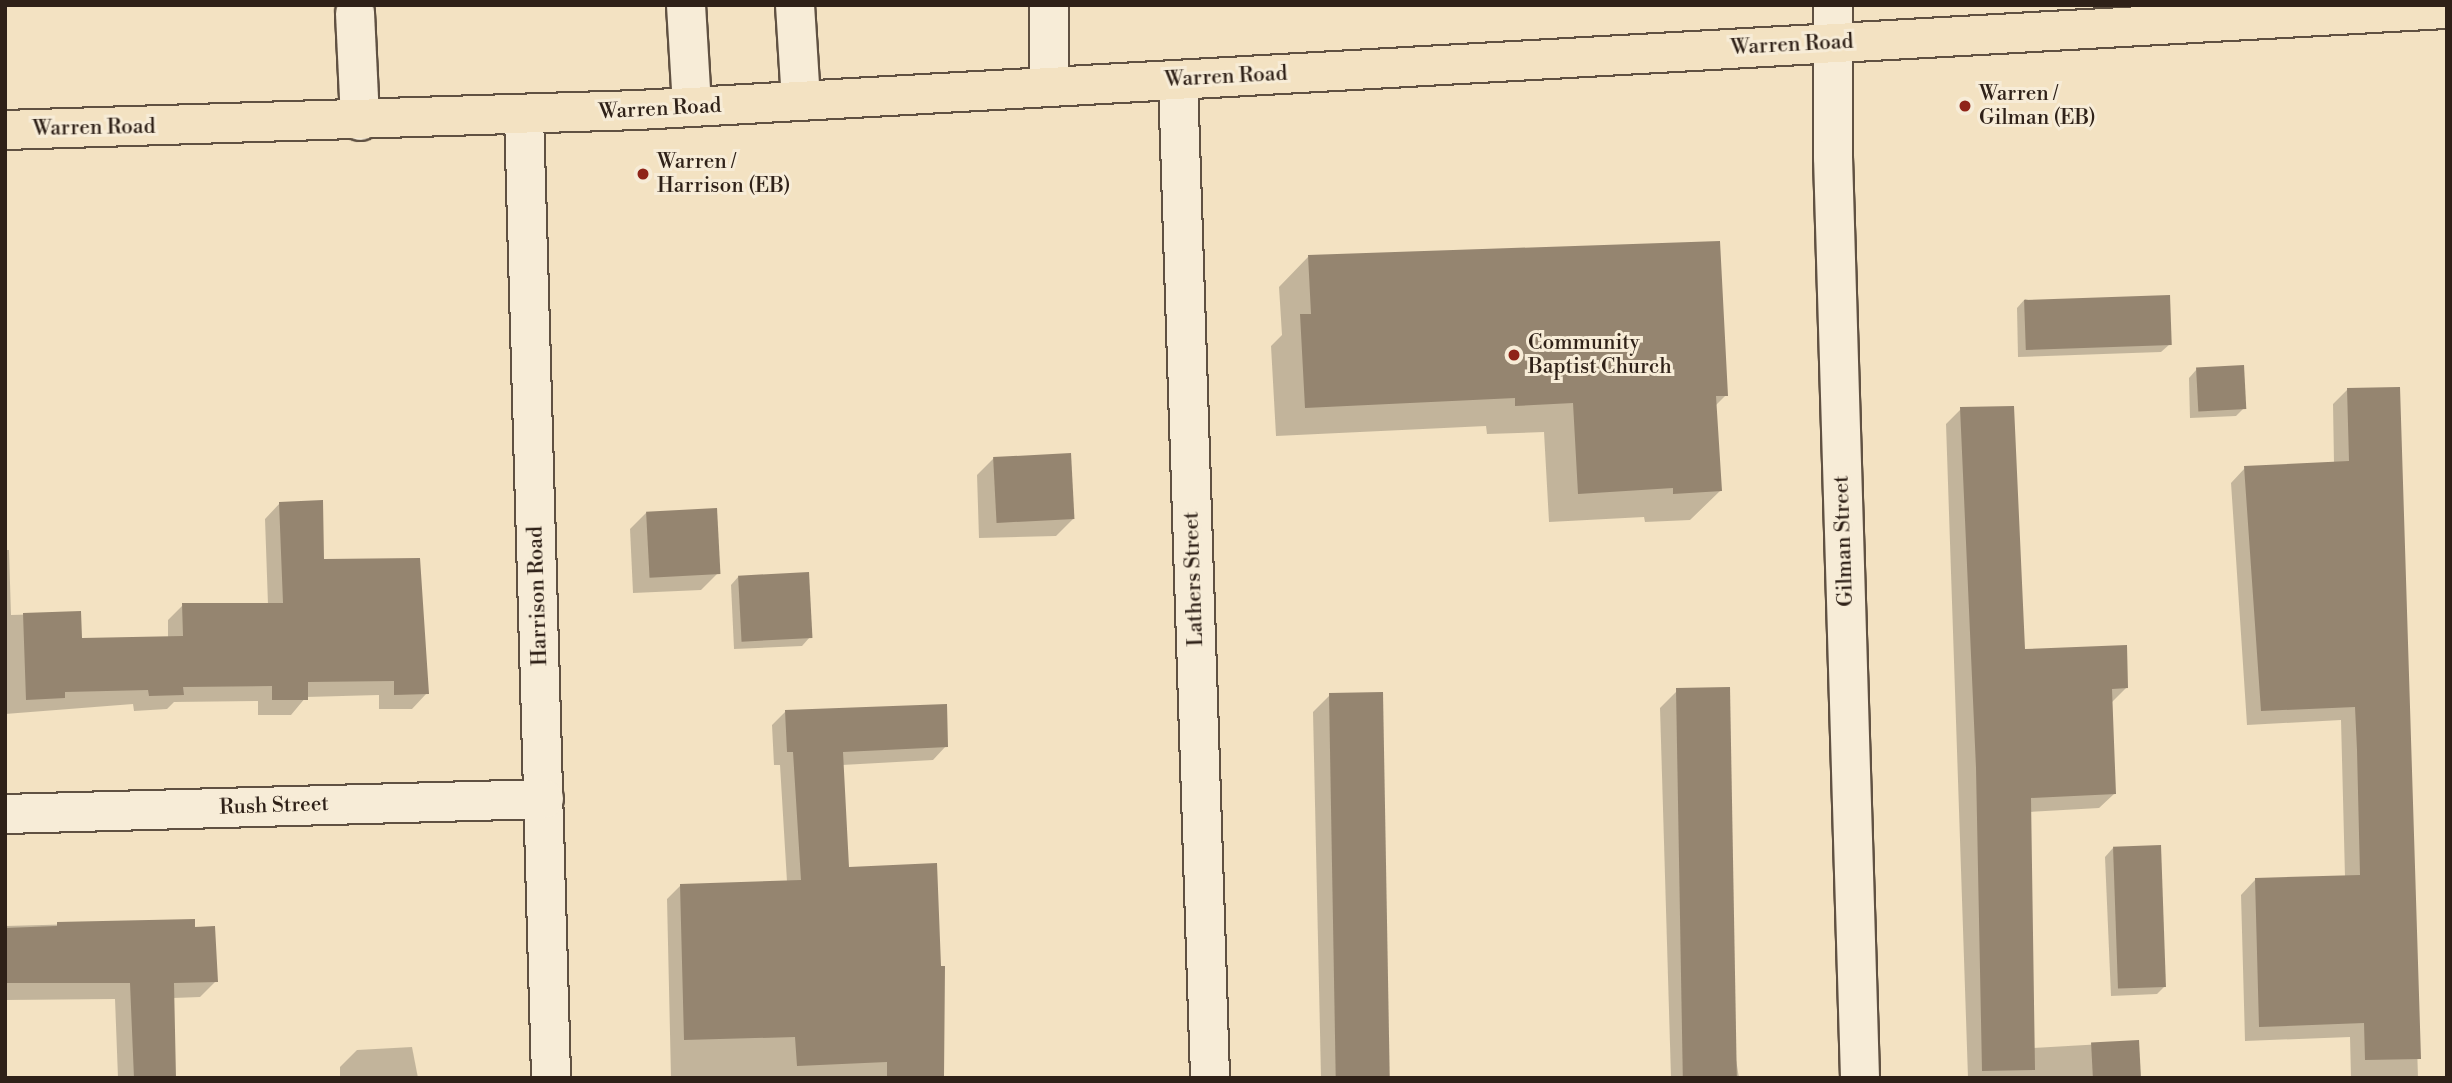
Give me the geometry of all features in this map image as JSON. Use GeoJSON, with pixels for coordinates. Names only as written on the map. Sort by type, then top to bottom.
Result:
{"type":"FeatureCollection","features":[{"type":"Feature","properties":{"kind":"main road","name":"Warren Road"},"geometry":{"type":"LineString","coordinates":[[5,130],[360,121],[692,107],[1830,43],[2246,12],[2447,9]]}},
{"type":"Feature","properties":{"kind":"street"},"geometry":{"type":"LineString","coordinates":[[686,5],[692,107]]}},
{"type":"Feature","properties":{"kind":"street"},"geometry":{"type":"LineString","coordinates":[[795,5],[801,101]]}},
{"type":"Feature","properties":{"kind":"street"},"geometry":{"type":"LineString","coordinates":[[1049,5],[1049,87]]}},
{"type":"Feature","properties":{"kind":"street","name":"Gilman Street"},"geometry":{"type":"LineString","coordinates":[[1833,5],[1830,43],[1860,1078]]}},
{"type":"Feature","properties":{"kind":"street"},"geometry":{"type":"LineString","coordinates":[[353,8],[360,121]]}},
{"type":"Feature","properties":{"kind":"street","name":"Lathers Street"},"geometry":{"type":"LineString","coordinates":[[1178,80],[1210,1078]]}},
{"type":"Feature","properties":{"kind":"street","name":"Harrison Road"},"geometry":{"type":"LineString","coordinates":[[524,115],[551,1078]]}},
{"type":"Feature","properties":{"kind":"street","name":"Rush Street"},"geometry":{"type":"LineString","coordinates":[[5,814],[544,799]]}},
{"type":"Feature","properties":{"kind":"building","name":"Community Baptist Church"},"geometry":{"type":"Polygon","coordinates":[[[1720,241],[1728,396],[1716,396],[1722,491],[1673,494],[1673,488],[1578,494],[1573,403],[1515,406],[1515,398],[1305,408],[1300,314],[1311,314],[1308,255],[1720,241]]]}},
{"type":"Feature","properties":{"kind":"building"},"geometry":{"type":"Polygon","coordinates":[[[2170,295],[2172,345],[2026,350],[2024,300],[2170,295]]]}},
{"type":"Feature","properties":{"kind":"building"},"geometry":{"type":"Polygon","coordinates":[[[2244,365],[2246,409],[2198,411],[2196,368],[2244,365]]]}},
{"type":"Feature","properties":{"kind":"building"},"geometry":{"type":"Polygon","coordinates":[[[2400,387],[2421,1059],[2365,1060],[2364,1023],[2259,1027],[2255,878],[2360,875],[2357,750],[2355,707],[2261,711],[2244,466],[2349,461],[2347,388],[2400,387]]]}},
{"type":"Feature","properties":{"kind":"building"},"geometry":{"type":"Polygon","coordinates":[[[2014,406],[2025,649],[2127,645],[2128,688],[2112,689],[2116,794],[2031,798],[2035,1070],[1982,1071],[1976,768],[1960,407],[2014,406]]]}},
{"type":"Feature","properties":{"kind":"building"},"geometry":{"type":"Polygon","coordinates":[[[1071,453],[1074,519],[997,523],[993,457],[1071,453]]]}},
{"type":"Feature","properties":{"kind":"building"},"geometry":{"type":"Polygon","coordinates":[[[323,500],[324,559],[420,558],[429,694],[394,695],[394,681],[308,682],[308,700],[272,700],[272,686],[183,687],[184,695],[149,696],[148,690],[65,692],[65,698],[26,700],[23,613],[81,611],[82,638],[183,636],[182,603],[283,603],[279,502],[323,500]]]}},
{"type":"Feature","properties":{"kind":"building"},"geometry":{"type":"Polygon","coordinates":[[[717,508],[720,574],[650,578],[646,512],[717,508]]]}},
{"type":"Feature","properties":{"kind":"building"},"geometry":{"type":"Polygon","coordinates":[[[809,572],[812,638],[742,642],[738,576],[809,572]]]}},
{"type":"Feature","properties":{"kind":"building"},"geometry":{"type":"Polygon","coordinates":[[[1730,687],[1737,1078],[1683,1078],[1676,688],[1730,687]]]}},
{"type":"Feature","properties":{"kind":"building"},"geometry":{"type":"Polygon","coordinates":[[[1383,692],[1390,1078],[1336,1078],[1329,693],[1383,692]]]}},
{"type":"Feature","properties":{"kind":"building"},"geometry":{"type":"Polygon","coordinates":[[[947,704],[948,747],[843,752],[849,867],[937,863],[941,966],[945,966],[944,1078],[887,1078],[887,1062],[797,1066],[795,1037],[684,1040],[680,884],[801,880],[793,752],[787,752],[785,710],[947,704]]]}},
{"type":"Feature","properties":{"kind":"building"},"geometry":{"type":"Polygon","coordinates":[[[2161,845],[2166,987],[2118,989],[2113,847],[2161,845]]]}},
{"type":"Feature","properties":{"kind":"building"},"geometry":{"type":"Polygon","coordinates":[[[195,919],[195,927],[215,926],[218,982],[174,983],[176,1078],[134,1078],[130,983],[5,983],[5,928],[57,926],[57,922],[195,919]]]}},
{"type":"Feature","properties":{"kind":"building"},"geometry":{"type":"Polygon","coordinates":[[[2139,1040],[2141,1078],[2093,1078],[2091,1043],[2139,1040]]]}},
{"type":"Feature","properties":{"kind":"place","name":"Warren / Gilman (EB)"},"geometry":{"type":"Point","coordinates":[1965,106]}},
{"type":"Feature","properties":{"kind":"place","name":"Warren / Harrison (EB)"},"geometry":{"type":"Point","coordinates":[643,174]}},
{"type":"Feature","properties":{"kind":"place","name":"Community Baptist Church"},"geometry":{"type":"Point","coordinates":[1514,355]}}]}
